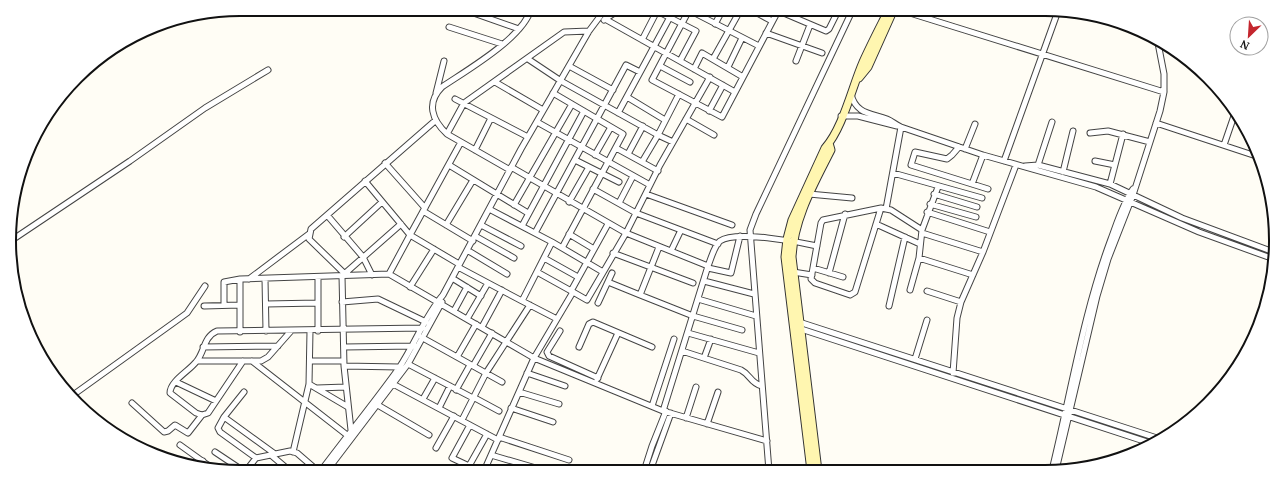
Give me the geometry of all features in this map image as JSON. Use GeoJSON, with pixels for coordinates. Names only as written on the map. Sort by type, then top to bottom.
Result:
{"type":"FeatureCollection","features":[{"type":"Feature","properties":{"kind":"main road"},"geometry":{"type":"LineString","coordinates":[[811,465],[786,274],[792,220],[825,148],[829,143],[856,83],[862,63],[885,16]]}},
{"type":"Feature","properties":{"kind":"main road"},"geometry":{"type":"LineString","coordinates":[[856,83],[868,67],[892,16]]}},
{"type":"Feature","properties":{"kind":"main road"},"geometry":{"type":"LineString","coordinates":[[817,465],[792,272],[790,240],[809,194],[831,150],[829,143]]}},
{"type":"Feature","properties":{"kind":"street"},"geometry":{"type":"LineString","coordinates":[[482,16],[520,29]]}},
{"type":"Feature","properties":{"kind":"street"},"geometry":{"type":"LineString","coordinates":[[436,94],[520,29],[527,16]]}},
{"type":"Feature","properties":{"kind":"street"},"geometry":{"type":"LineString","coordinates":[[324,465],[420,337],[528,136],[589,30],[602,16]]}},
{"type":"Feature","properties":{"kind":"street"},"geometry":{"type":"LineString","coordinates":[[595,22],[610,16]]}},
{"type":"Feature","properties":{"kind":"street"},"geometry":{"type":"LineString","coordinates":[[642,40],[652,16]]}},
{"type":"Feature","properties":{"kind":"street"},"geometry":{"type":"LineString","coordinates":[[685,16],[652,80],[722,117],[775,16]]}},
{"type":"Feature","properties":{"kind":"street"},"geometry":{"type":"LineString","coordinates":[[700,16],[759,46]]}},
{"type":"Feature","properties":{"kind":"street"},"geometry":{"type":"LineString","coordinates":[[715,24],[719,16]]}},
{"type":"Feature","properties":{"kind":"street"},"geometry":{"type":"LineString","coordinates":[[713,59],[737,16]]}},
{"type":"Feature","properties":{"kind":"street"},"geometry":{"type":"LineString","coordinates":[[763,16],[772,21]]}},
{"type":"Feature","properties":{"kind":"street"},"geometry":{"type":"LineString","coordinates":[[790,16],[823,30],[828,30],[835,16]]}},
{"type":"Feature","properties":{"kind":"street"},"geometry":{"type":"LineString","coordinates":[[769,465],[754,294],[751,238],[756,214],[850,16]]}},
{"type":"Feature","properties":{"kind":"street"},"geometry":{"type":"LineString","coordinates":[[917,16],[1164,92]]}},
{"type":"Feature","properties":{"kind":"street"},"geometry":{"type":"LineString","coordinates":[[1004,161],[1056,16]]}},
{"type":"Feature","properties":{"kind":"street"},"geometry":{"type":"LineString","coordinates":[[618,113],[670,17],[696,31],[680,61]]}},
{"type":"Feature","properties":{"kind":"street"},"geometry":{"type":"LineString","coordinates":[[605,19],[735,92]]}},
{"type":"Feature","properties":{"kind":"street"},"geometry":{"type":"LineString","coordinates":[[796,61],[810,25]]}},
{"type":"Feature","properties":{"kind":"street"},"geometry":{"type":"LineString","coordinates":[[448,27],[502,44]]}},
{"type":"Feature","properties":{"kind":"street"},"geometry":{"type":"LineString","coordinates":[[447,134],[464,103],[564,32],[589,30]]}},
{"type":"Feature","properties":{"kind":"street"},"geometry":{"type":"LineString","coordinates":[[766,33],[822,53]]}},
{"type":"Feature","properties":{"kind":"street"},"geometry":{"type":"LineString","coordinates":[[728,67],[742,38]]}},
{"type":"Feature","properties":{"kind":"street"},"geometry":{"type":"LineString","coordinates":[[1057,465],[1085,326],[1100,268],[1135,187],[1156,123],[1164,92],[1164,74],[1159,47]]}},
{"type":"Feature","properties":{"kind":"street"},"geometry":{"type":"LineString","coordinates":[[694,69],[702,53],[743,77]]}},
{"type":"Feature","properties":{"kind":"street"},"geometry":{"type":"LineString","coordinates":[[528,59],[561,81],[604,106],[673,142]]}},
{"type":"Feature","properties":{"kind":"street"},"geometry":{"type":"LineString","coordinates":[[444,61],[433,107],[438,126],[447,134],[474,150],[511,168],[626,233],[708,267],[731,273],[740,236]]}},
{"type":"Feature","properties":{"kind":"street"},"geometry":{"type":"LineString","coordinates":[[535,233],[626,65],[640,72]]}},
{"type":"Feature","properties":{"kind":"street"},"geometry":{"type":"LineString","coordinates":[[569,66],[613,90]]}},
{"type":"Feature","properties":{"kind":"street"},"geometry":{"type":"LineString","coordinates":[[660,66],[690,82]]}},
{"type":"Feature","properties":{"kind":"street"},"geometry":{"type":"LineString","coordinates":[[16,237],[205,108],[268,70]]}},
{"type":"Feature","properties":{"kind":"street"},"geometry":{"type":"LineString","coordinates":[[537,272],[587,300],[626,233],[673,142],[710,78]]}},
{"type":"Feature","properties":{"kind":"street"},"geometry":{"type":"LineString","coordinates":[[495,82],[543,110]]}},
{"type":"Feature","properties":{"kind":"street"},"geometry":{"type":"LineString","coordinates":[[709,110],[723,85]]}},
{"type":"Feature","properties":{"kind":"street"},"geometry":{"type":"LineString","coordinates":[[553,93],[623,134],[562,248]]}},
{"type":"Feature","properties":{"kind":"street"},"geometry":{"type":"LineString","coordinates":[[642,162],[679,94]]}},
{"type":"Feature","properties":{"kind":"street"},"geometry":{"type":"LineString","coordinates":[[851,94],[854,103],[859,109],[889,120],[899,126]]}},
{"type":"Feature","properties":{"kind":"street"},"geometry":{"type":"LineString","coordinates":[[627,97],[666,120]]}},
{"type":"Feature","properties":{"kind":"street"},"geometry":{"type":"LineString","coordinates":[[455,99],[528,136]]}},
{"type":"Feature","properties":{"kind":"street"},"geometry":{"type":"LineString","coordinates":[[514,204],[572,104]]}},
{"type":"Feature","properties":{"kind":"street"},"geometry":{"type":"LineString","coordinates":[[522,226],[584,111]]}},
{"type":"Feature","properties":{"kind":"street"},"geometry":{"type":"LineString","coordinates":[[841,116],[858,116],[899,126],[983,155],[1096,187],[1199,232],[1269,257]]}},
{"type":"Feature","properties":{"kind":"street"},"geometry":{"type":"LineString","coordinates":[[474,150],[491,118]]}},
{"type":"Feature","properties":{"kind":"street"},"geometry":{"type":"LineString","coordinates":[[686,119],[714,135]]}},
{"type":"Feature","properties":{"kind":"street"},"geometry":{"type":"LineString","coordinates":[[1224,145],[1233,119]]}},
{"type":"Feature","properties":{"kind":"street"},"geometry":{"type":"LineString","coordinates":[[249,279],[309,234],[311,229],[327,214],[436,120]]}},
{"type":"Feature","properties":{"kind":"street"},"geometry":{"type":"LineString","coordinates":[[537,122],[650,185]]}},
{"type":"Feature","properties":{"kind":"street"},"geometry":{"type":"LineString","coordinates":[[1038,165],[1052,122]]}},
{"type":"Feature","properties":{"kind":"street"},"geometry":{"type":"LineString","coordinates":[[1156,123],[1252,155]]}},
{"type":"Feature","properties":{"kind":"street"},"geometry":{"type":"LineString","coordinates":[[964,149],[975,124]]}},
{"type":"Feature","properties":{"kind":"street"},"geometry":{"type":"LineString","coordinates":[[628,154],[643,126]]}},
{"type":"Feature","properties":{"kind":"street"},"geometry":{"type":"LineString","coordinates":[[899,126],[893,173],[883,208],[876,224],[853,294],[850,295],[815,284],[811,279],[821,223],[823,220],[845,214],[883,208],[922,231],[983,252]]}},
{"type":"Feature","properties":{"kind":"street"},"geometry":{"type":"LineString","coordinates":[[595,155],[611,128]]}},
{"type":"Feature","properties":{"kind":"street"},"geometry":{"type":"LineString","coordinates":[[1063,172],[1073,131]]}},
{"type":"Feature","properties":{"kind":"street"},"geometry":{"type":"LineString","coordinates":[[1090,133],[1108,131],[1150,142]]}},
{"type":"Feature","properties":{"kind":"street"},"geometry":{"type":"LineString","coordinates":[[1110,184],[1123,134]]}},
{"type":"Feature","properties":{"kind":"street"},"geometry":{"type":"LineString","coordinates":[[388,274],[461,142]]}},
{"type":"Feature","properties":{"kind":"street"},"geometry":{"type":"LineString","coordinates":[[958,147],[947,159],[915,152],[911,165],[988,189]]}},
{"type":"Feature","properties":{"kind":"street"},"geometry":{"type":"LineString","coordinates":[[616,148],[658,171]]}},
{"type":"Feature","properties":{"kind":"street"},"geometry":{"type":"LineString","coordinates":[[972,184],[983,155]]}},
{"type":"Feature","properties":{"kind":"street"},"geometry":{"type":"LineString","coordinates":[[575,160],[619,182]]}},
{"type":"Feature","properties":{"kind":"street"},"geometry":{"type":"LineString","coordinates":[[1095,161],[1115,165]]}},
{"type":"Feature","properties":{"kind":"street"},"geometry":{"type":"LineString","coordinates":[[386,163],[424,209],[446,225],[514,258]]}},
{"type":"Feature","properties":{"kind":"street"},"geometry":{"type":"LineString","coordinates":[[449,165],[528,213]]}},
{"type":"Feature","properties":{"kind":"street"},"geometry":{"type":"LineString","coordinates":[[1019,166],[1038,165],[1110,184],[1182,218],[1269,249]]}},
{"type":"Feature","properties":{"kind":"street"},"geometry":{"type":"LineString","coordinates":[[952,378],[957,318],[961,302],[1019,166]]}},
{"type":"Feature","properties":{"kind":"street"},"geometry":{"type":"LineString","coordinates":[[569,202],[588,167]]}},
{"type":"Feature","properties":{"kind":"street"},"geometry":{"type":"LineString","coordinates":[[893,173],[938,187],[982,198]]}},
{"type":"Feature","properties":{"kind":"street"},"geometry":{"type":"LineString","coordinates":[[619,203],[633,176]]}},
{"type":"Feature","properties":{"kind":"street"},"geometry":{"type":"LineString","coordinates":[[446,225],[473,180]]}},
{"type":"Feature","properties":{"kind":"street"},"geometry":{"type":"LineString","coordinates":[[365,181],[410,235],[488,283],[557,319]]}},
{"type":"Feature","properties":{"kind":"street"},"geometry":{"type":"LineString","coordinates":[[910,290],[919,258],[922,231],[927,212],[938,187]]}},
{"type":"Feature","properties":{"kind":"street"},"geometry":{"type":"LineString","coordinates":[[594,189],[636,213],[718,244]]}},
{"type":"Feature","properties":{"kind":"street"},"geometry":{"type":"LineString","coordinates":[[646,194],[732,225]]}},
{"type":"Feature","properties":{"kind":"street"},"geometry":{"type":"LineString","coordinates":[[809,194],[852,198]]}},
{"type":"Feature","properties":{"kind":"street"},"geometry":{"type":"LineString","coordinates":[[934,194],[977,207]]}},
{"type":"Feature","properties":{"kind":"street"},"geometry":{"type":"LineString","coordinates":[[344,237],[382,202]]}},
{"type":"Feature","properties":{"kind":"street"},"geometry":{"type":"LineString","coordinates":[[930,204],[976,216]]}},
{"type":"Feature","properties":{"kind":"street"},"geometry":{"type":"LineString","coordinates":[[489,209],[552,242],[603,272]]}},
{"type":"Feature","properties":{"kind":"street"},"geometry":{"type":"LineString","coordinates":[[927,212],[990,232]]}},
{"type":"Feature","properties":{"kind":"street"},"geometry":{"type":"LineString","coordinates":[[327,214],[344,237],[363,257],[372,275]]}},
{"type":"Feature","properties":{"kind":"street"},"geometry":{"type":"LineString","coordinates":[[829,272],[845,214]]}},
{"type":"Feature","properties":{"kind":"street"},"geometry":{"type":"LineString","coordinates":[[343,275],[401,224]]}},
{"type":"Feature","properties":{"kind":"street"},"geometry":{"type":"LineString","coordinates":[[486,465],[534,358],[572,292],[578,277],[608,224]]}},
{"type":"Feature","properties":{"kind":"street"},"geometry":{"type":"LineString","coordinates":[[876,224],[920,244]]}},
{"type":"Feature","properties":{"kind":"street"},"geometry":{"type":"LineString","coordinates":[[481,225],[521,246]]}},
{"type":"Feature","properties":{"kind":"street"},"geometry":{"type":"LineString","coordinates":[[671,251],[681,230]]}},
{"type":"Feature","properties":{"kind":"street"},"geometry":{"type":"LineString","coordinates":[[309,234],[309,239],[343,275],[342,302],[344,363],[350,430]]}},
{"type":"Feature","properties":{"kind":"street"},"geometry":{"type":"LineString","coordinates":[[569,234],[594,249]]}},
{"type":"Feature","properties":{"kind":"street"},"geometry":{"type":"LineString","coordinates":[[652,465],[682,351],[708,267],[718,244],[726,238],[740,236],[790,240],[817,246]]}},
{"type":"Feature","properties":{"kind":"street"},"geometry":{"type":"LineString","coordinates":[[889,306],[905,237]]}},
{"type":"Feature","properties":{"kind":"street"},"geometry":{"type":"LineString","coordinates":[[522,301],[552,242]]}},
{"type":"Feature","properties":{"kind":"street"},"geometry":{"type":"LineString","coordinates":[[640,295],[659,247]]}},
{"type":"Feature","properties":{"kind":"street"},"geometry":{"type":"LineString","coordinates":[[410,287],[434,249]]}},
{"type":"Feature","properties":{"kind":"street"},"geometry":{"type":"LineString","coordinates":[[467,250],[507,274]]}},
{"type":"Feature","properties":{"kind":"street"},"geometry":{"type":"LineString","coordinates":[[613,253],[693,283]]}},
{"type":"Feature","properties":{"kind":"street"},"geometry":{"type":"LineString","coordinates":[[544,258],[578,277]]}},
{"type":"Feature","properties":{"kind":"street"},"geometry":{"type":"LineString","coordinates":[[919,258],[973,275]]}},
{"type":"Feature","properties":{"kind":"street"},"geometry":{"type":"LineString","coordinates":[[813,268],[843,277]]}},
{"type":"Feature","properties":{"kind":"street"},"geometry":{"type":"LineString","coordinates":[[792,272],[812,276]]}},
{"type":"Feature","properties":{"kind":"street"},"geometry":{"type":"LineString","coordinates":[[598,303],[612,273]]}},
{"type":"Feature","properties":{"kind":"street"},"geometry":{"type":"LineString","coordinates":[[224,305],[224,282],[240,279],[388,274],[534,358],[596,380]]}},
{"type":"Feature","properties":{"kind":"street"},"geometry":{"type":"LineString","coordinates":[[318,277],[318,331]]}},
{"type":"Feature","properties":{"kind":"street"},"geometry":{"type":"LineString","coordinates":[[452,278],[481,296]]}},
{"type":"Feature","properties":{"kind":"street"},"geometry":{"type":"LineString","coordinates":[[240,279],[240,332]]}},
{"type":"Feature","properties":{"kind":"street"},"geometry":{"type":"LineString","coordinates":[[265,279],[266,331]]}},
{"type":"Feature","properties":{"kind":"street"},"geometry":{"type":"LineString","coordinates":[[704,281],[754,294]]}},
{"type":"Feature","properties":{"kind":"street"},"geometry":{"type":"LineString","coordinates":[[608,282],[693,316],[742,330]]}},
{"type":"Feature","properties":{"kind":"street"},"geometry":{"type":"LineString","coordinates":[[467,319],[488,283]]}},
{"type":"Feature","properties":{"kind":"street"},"geometry":{"type":"LineString","coordinates":[[76,393],[176,321],[186,312],[206,286]]}},
{"type":"Feature","properties":{"kind":"street"},"geometry":{"type":"LineString","coordinates":[[454,311],[468,287]]}},
{"type":"Feature","properties":{"kind":"street"},"geometry":{"type":"LineString","coordinates":[[482,328],[502,290]]}},
{"type":"Feature","properties":{"kind":"street"},"geometry":{"type":"LineString","coordinates":[[927,291],[961,302]]}},
{"type":"Feature","properties":{"kind":"street"},"geometry":{"type":"LineString","coordinates":[[342,302],[373,299],[383,300],[426,322]]}},
{"type":"Feature","properties":{"kind":"street"},"geometry":{"type":"LineString","coordinates":[[698,299],[756,316]]}},
{"type":"Feature","properties":{"kind":"street"},"geometry":{"type":"LineString","coordinates":[[266,304],[318,303]]}},
{"type":"Feature","properties":{"kind":"street"},"geometry":{"type":"LineString","coordinates":[[331,465],[376,404],[408,364],[426,322],[439,303]]}},
{"type":"Feature","properties":{"kind":"street"},"geometry":{"type":"LineString","coordinates":[[204,306],[240,305]]}},
{"type":"Feature","properties":{"kind":"street"},"geometry":{"type":"LineString","coordinates":[[462,420],[486,373],[530,305]]}},
{"type":"Feature","properties":{"kind":"street"},"geometry":{"type":"LineString","coordinates":[[915,359],[927,320]]}},
{"type":"Feature","properties":{"kind":"street"},"geometry":{"type":"LineString","coordinates":[[579,347],[591,323],[652,347]]}},
{"type":"Feature","properties":{"kind":"street"},"geometry":{"type":"LineString","coordinates":[[457,357],[476,324]]}},
{"type":"Feature","properties":{"kind":"street"},"geometry":{"type":"LineString","coordinates":[[800,325],[953,371],[1154,437]]}},
{"type":"Feature","properties":{"kind":"street"},"geometry":{"type":"LineString","coordinates":[[800,325],[952,378],[1145,441]]}},
{"type":"Feature","properties":{"kind":"street"},"geometry":{"type":"LineString","coordinates":[[202,415],[196,413],[172,396],[170,389],[197,361],[209,336],[217,331],[318,331],[423,328]]}},
{"type":"Feature","properties":{"kind":"street"},"geometry":{"type":"LineString","coordinates":[[197,361],[252,361],[266,359],[291,331]]}},
{"type":"Feature","properties":{"kind":"street"},"geometry":{"type":"LineString","coordinates":[[293,452],[310,384],[310,331]]}},
{"type":"Feature","properties":{"kind":"street"},"geometry":{"type":"LineString","coordinates":[[560,331],[547,352],[549,356],[596,380],[667,412],[767,441]]}},
{"type":"Feature","properties":{"kind":"street"},"geometry":{"type":"LineString","coordinates":[[456,390],[492,333]]}},
{"type":"Feature","properties":{"kind":"street"},"geometry":{"type":"LineString","coordinates":[[596,380],[618,333]]}},
{"type":"Feature","properties":{"kind":"street"},"geometry":{"type":"LineString","coordinates":[[688,333],[759,353]]}},
{"type":"Feature","properties":{"kind":"street"},"geometry":{"type":"LineString","coordinates":[[420,337],[502,382]]}},
{"type":"Feature","properties":{"kind":"street"},"geometry":{"type":"LineString","coordinates":[[652,406],[674,339]]}},
{"type":"Feature","properties":{"kind":"street"},"geometry":{"type":"LineString","coordinates":[[704,358],[710,339]]}},
{"type":"Feature","properties":{"kind":"street"},"geometry":{"type":"LineString","coordinates":[[204,347],[278,346]]}},
{"type":"Feature","properties":{"kind":"street"},"geometry":{"type":"LineString","coordinates":[[344,347],[414,346]]}},
{"type":"Feature","properties":{"kind":"street"},"geometry":{"type":"LineString","coordinates":[[682,351],[746,372],[753,383],[762,386]]}},
{"type":"Feature","properties":{"kind":"street"},"geometry":{"type":"LineString","coordinates":[[132,403],[164,432],[168,431],[175,425],[188,433],[202,415],[208,412],[243,361]]}},
{"type":"Feature","properties":{"kind":"street"},"geometry":{"type":"LineString","coordinates":[[252,361],[347,435]]}},
{"type":"Feature","properties":{"kind":"street"},"geometry":{"type":"LineString","coordinates":[[310,361],[399,367]]}},
{"type":"Feature","properties":{"kind":"street"},"geometry":{"type":"LineString","coordinates":[[408,364],[499,411]]}},
{"type":"Feature","properties":{"kind":"street"},"geometry":{"type":"LineString","coordinates":[[527,373],[565,386]]}},
{"type":"Feature","properties":{"kind":"street"},"geometry":{"type":"LineString","coordinates":[[423,399],[435,378]]}},
{"type":"Feature","properties":{"kind":"street"},"geometry":{"type":"LineString","coordinates":[[176,382],[216,401]]}},
{"type":"Feature","properties":{"kind":"street"},"geometry":{"type":"LineString","coordinates":[[310,384],[348,407]]}},
{"type":"Feature","properties":{"kind":"street"},"geometry":{"type":"LineString","coordinates":[[393,384],[487,434],[569,460]]}},
{"type":"Feature","properties":{"kind":"street"},"geometry":{"type":"LineString","coordinates":[[439,408],[450,386]]}},
{"type":"Feature","properties":{"kind":"street"},"geometry":{"type":"LineString","coordinates":[[316,388],[346,387]]}},
{"type":"Feature","properties":{"kind":"street"},"geometry":{"type":"LineString","coordinates":[[686,418],[696,387]]}},
{"type":"Feature","properties":{"kind":"street"},"geometry":{"type":"LineString","coordinates":[[244,392],[219,425],[220,432],[256,458]]}},
{"type":"Feature","properties":{"kind":"street"},"geometry":{"type":"LineString","coordinates":[[519,392],[559,404]]}},
{"type":"Feature","properties":{"kind":"street"},"geometry":{"type":"LineString","coordinates":[[707,424],[718,392]]}},
{"type":"Feature","properties":{"kind":"street"},"geometry":{"type":"LineString","coordinates":[[376,404],[429,435]]}},
{"type":"Feature","properties":{"kind":"street"},"geometry":{"type":"LineString","coordinates":[[511,408],[554,422]]}},
{"type":"Feature","properties":{"kind":"street"},"geometry":{"type":"LineString","coordinates":[[646,465],[652,446],[667,412]]}},
{"type":"Feature","properties":{"kind":"street"},"geometry":{"type":"LineString","coordinates":[[436,448],[454,416]]}},
{"type":"Feature","properties":{"kind":"street"},"geometry":{"type":"LineString","coordinates":[[1053,465],[1068,416]]}},
{"type":"Feature","properties":{"kind":"street"},"geometry":{"type":"LineString","coordinates":[[224,417],[273,454],[284,465]]}},
{"type":"Feature","properties":{"kind":"street"},"geometry":{"type":"LineString","coordinates":[[467,465],[452,458],[470,425]]}},
{"type":"Feature","properties":{"kind":"street"},"geometry":{"type":"LineString","coordinates":[[470,465],[487,434]]}},
{"type":"Feature","properties":{"kind":"street"},"geometry":{"type":"LineString","coordinates":[[180,444],[203,462]]}},
{"type":"Feature","properties":{"kind":"street"},"geometry":{"type":"LineString","coordinates":[[215,452],[234,465]]}},
{"type":"Feature","properties":{"kind":"street"},"geometry":{"type":"LineString","coordinates":[[250,465],[256,458],[273,454],[293,452],[297,453],[311,465]]}},
{"type":"Feature","properties":{"kind":"street"},"geometry":{"type":"LineString","coordinates":[[491,454],[527,465]]}}]}
